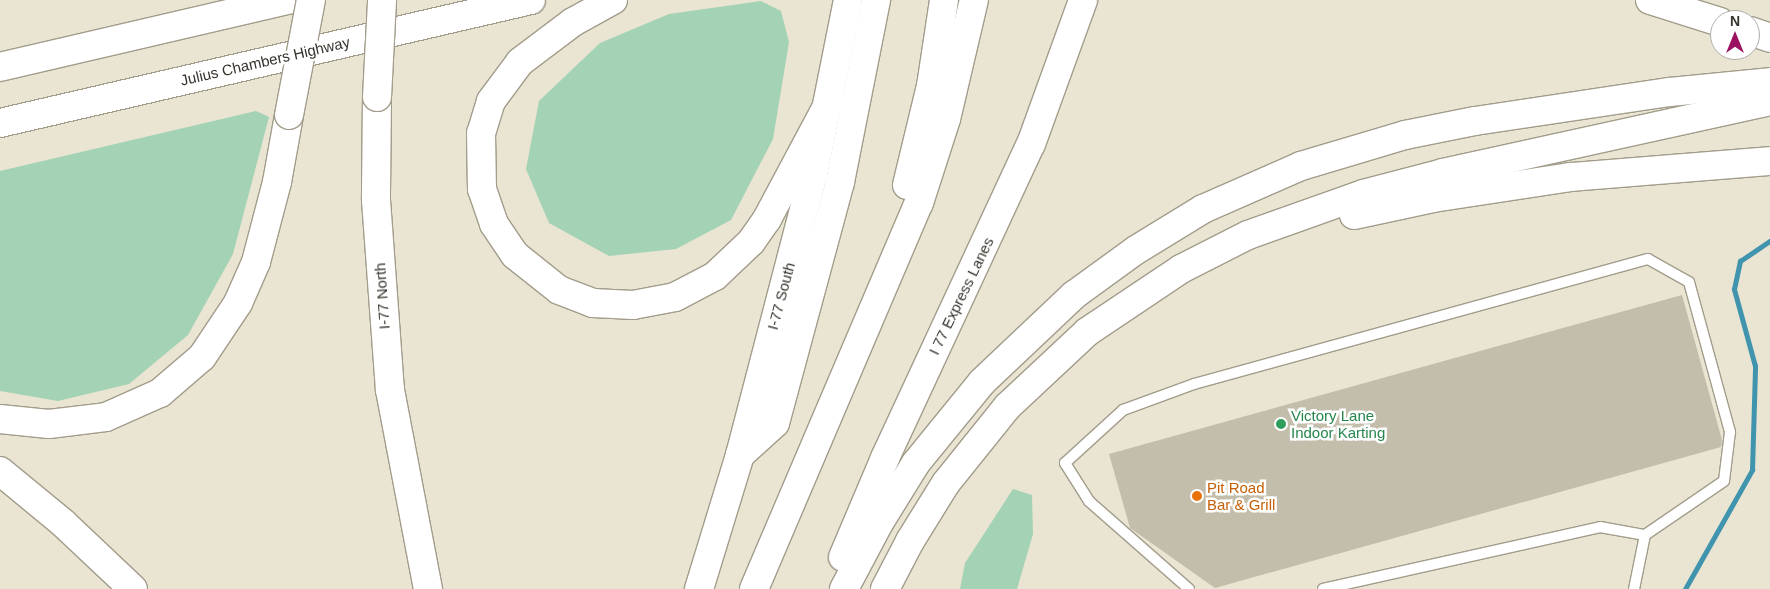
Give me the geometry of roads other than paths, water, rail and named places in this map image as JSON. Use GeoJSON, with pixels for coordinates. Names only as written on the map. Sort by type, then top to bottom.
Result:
{"type":"FeatureCollection","features":[{"type":"Feature","properties":{"kind":"highway"},"geometry":{"type":"LineString","coordinates":[[0,67],[288,0]]}},
{"type":"Feature","properties":{"kind":"highway"},"geometry":{"type":"LineString","coordinates":[[0,419],[59,424],[114,414],[160,393],[202,357],[231,316],[253,269],[270,210],[311,0]]}},
{"type":"Feature","properties":{"kind":"highway","name":"I-77 North"},"geometry":{"type":"LineString","coordinates":[[382,0],[377,98],[376,200],[389,382],[399,450],[428,589]]}},
{"type":"Feature","properties":{"kind":"highway","name":"Julius Chambers Highway"},"geometry":{"type":"LineString","coordinates":[[0,123],[531,0]]}},
{"type":"Feature","properties":{"kind":"highway"},"geometry":{"type":"LineString","coordinates":[[613,0],[560,30],[520,62],[491,101],[481,133],[482,188],[494,224],[515,255],[559,290],[593,302],[632,305],[675,297],[715,276],[751,242],[768,219],[829,103]]}},
{"type":"Feature","properties":{"kind":"highway"},"geometry":{"type":"LineString","coordinates":[[740,454],[775,423],[842,174],[876,0]]}},
{"type":"Feature","properties":{"kind":"highway"},"geometry":{"type":"LineString","coordinates":[[866,332],[924,118],[944,0]]}},
{"type":"Feature","properties":{"kind":"highway"},"geometry":{"type":"LineString","coordinates":[[754,589],[866,332],[933,161],[956,83],[974,0]]}},
{"type":"Feature","properties":{"kind":"highway","name":"I 77 Express Lanes"},"geometry":{"type":"LineString","coordinates":[[832,589],[885,458],[1032,144],[1083,0]]}},
{"type":"Feature","properties":{"kind":"highway"},"geometry":{"type":"LineString","coordinates":[[1650,0],[1710,19]]}},
{"type":"Feature","properties":{"kind":"highway","name":"I-77 South"},"geometry":{"type":"LineString","coordinates":[[700,589],[740,454],[829,103],[848,2]]}},
{"type":"Feature","properties":{"kind":"highway"},"geometry":{"type":"LineString","coordinates":[[844,589],[879,523],[916,463],[982,382],[1074,295],[1136,250],[1203,210],[1301,166],[1405,135],[1475,121],[1660,94],[1770,82]]}},
{"type":"Feature","properties":{"kind":"highway"},"geometry":{"type":"LineString","coordinates":[[886,589],[910,541],[946,483],[1008,406],[1087,332],[1181,269],[1284,220],[1363,194],[1443,173],[1770,101]]}},
{"type":"Feature","properties":{"kind":"highway"},"geometry":{"type":"LineString","coordinates":[[1181,269],[1341,219],[1433,198],[1589,175],[1770,162]]}},
{"type":"Feature","properties":{"kind":"highway"},"geometry":{"type":"LineString","coordinates":[[0,472],[63,523],[133,589]]}},
{"type":"Feature","properties":{"kind":"lane"},"geometry":{"type":"LineString","coordinates":[[1189,589],[1089,501],[1065,463],[1123,410],[1194,384],[1648,259],[1689,282],[1730,432],[1724,481],[1645,535],[1634,589]]}},
{"type":"Feature","properties":{"kind":"lane"},"geometry":{"type":"LineString","coordinates":[[1323,589],[1600,527],[1645,535]]}},
{"type":"Feature","properties":{"kind":"waterway"},"geometry":{"type":"LineString","coordinates":[[1685,589],[1752,470],[1755,366],[1734,289],[1740,261],[1770,241]]}},
{"type":"Feature","properties":{"kind":"place","name":"Victory Lane Indoor Karting"},"geometry":{"type":"Point","coordinates":[1281,424]}},
{"type":"Feature","properties":{"kind":"place","name":"Pit Road Bar & Grill"},"geometry":{"type":"Point","coordinates":[1197,496]}}]}
